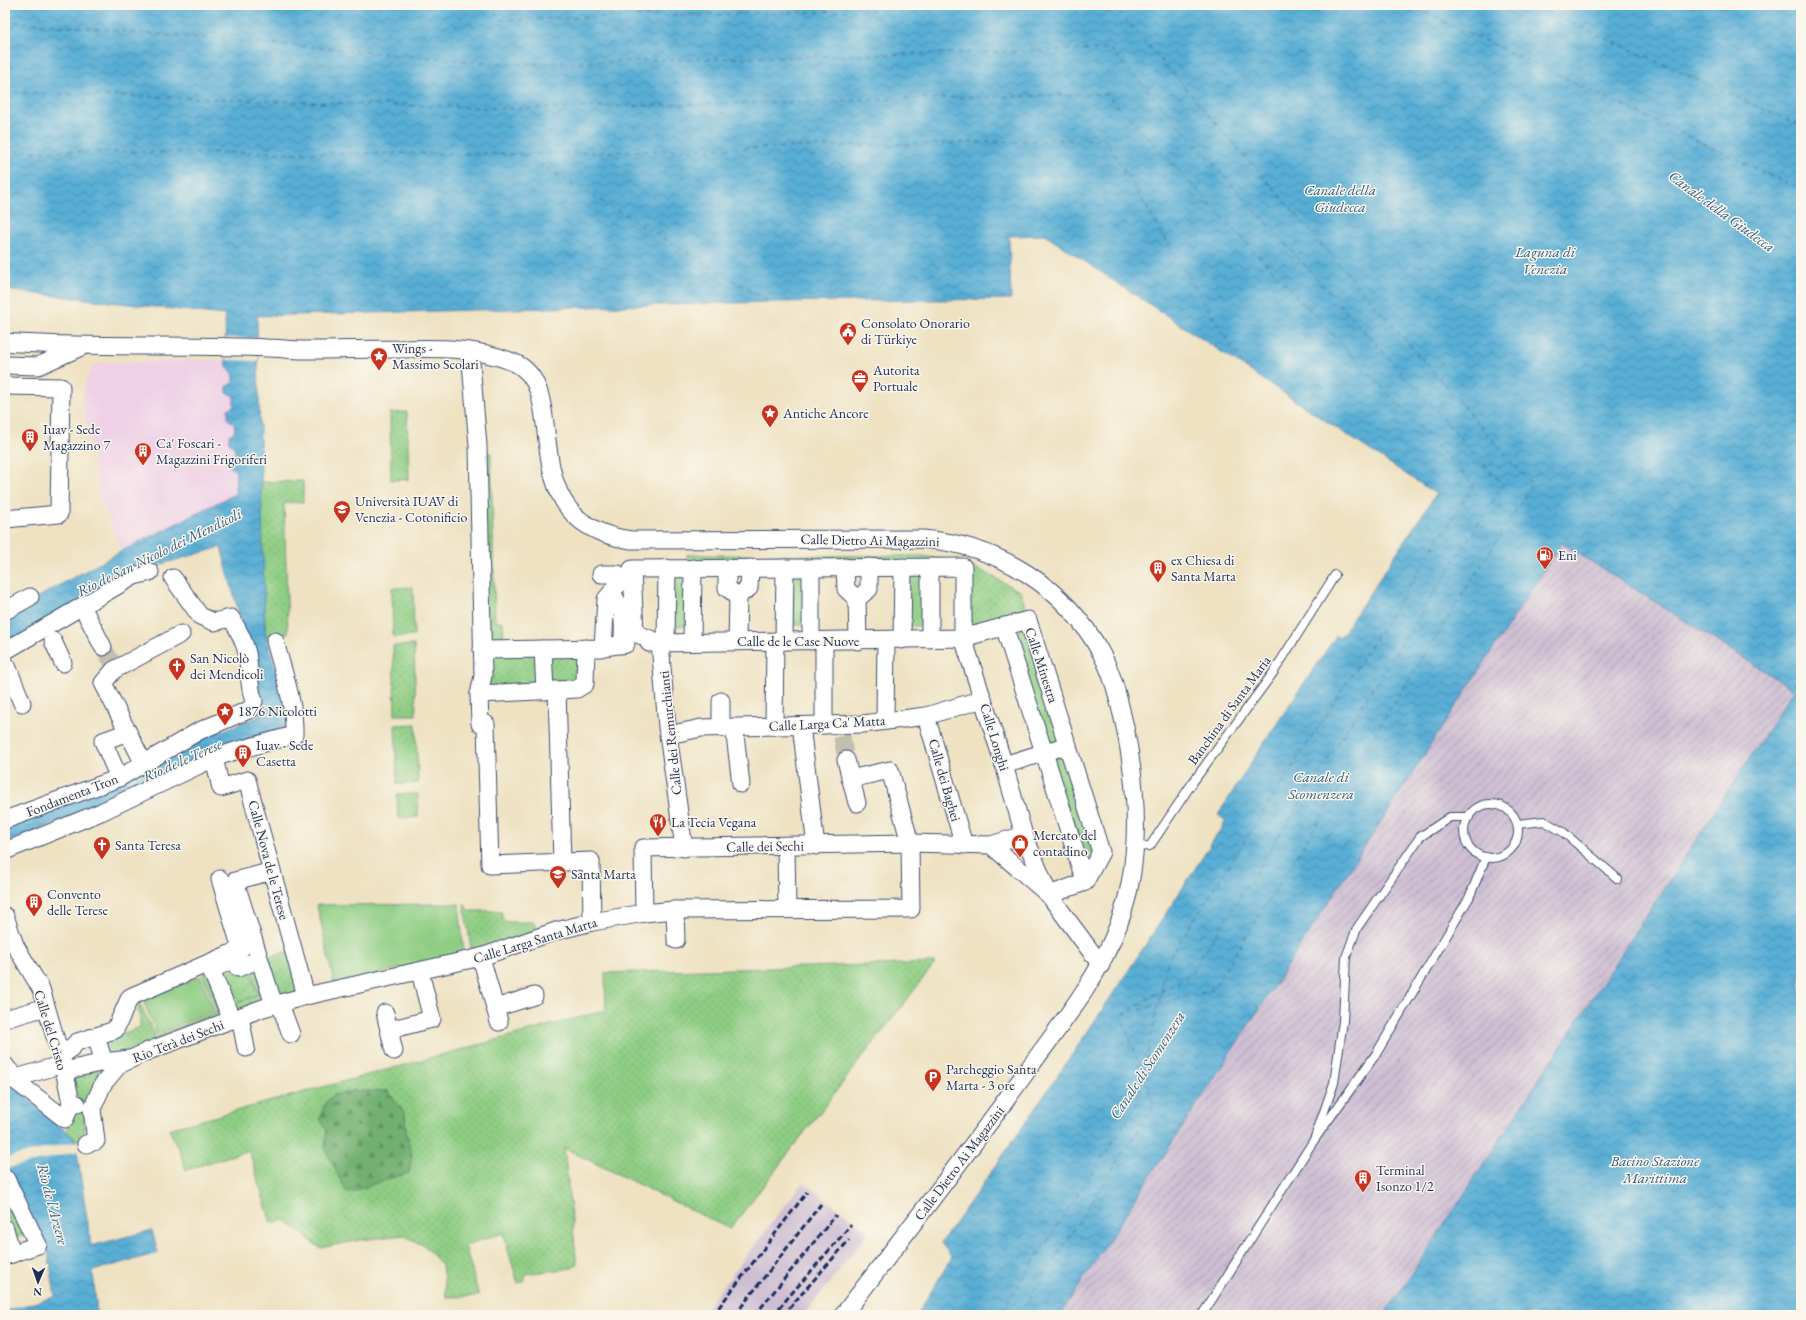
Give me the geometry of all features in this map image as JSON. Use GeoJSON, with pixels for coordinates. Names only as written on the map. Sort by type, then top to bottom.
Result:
{"type":"FeatureCollection","features":[{"type":"Feature","properties":{"kind":"street","name":"Calle Dietro Ai Magazzini"},"geometry":{"type":"LineString","coordinates":[[5,342],[302,350],[431,348],[470,351],[505,359],[524,368],[535,382],[541,403],[552,474],[560,496],[576,516],[596,530],[607,535],[631,540],[923,539],[962,544],[1004,559],[1033,577],[1059,598],[1084,626],[1103,656],[1114,682],[1131,762],[1135,807],[1134,847],[1132,871],[1118,926],[1101,965],[984,1132],[843,1315]]}},
{"type":"Feature","properties":{"kind":"street"},"geometry":{"type":"LineString","coordinates":[[5,365],[38,366],[87,345]]}},
{"type":"Feature","properties":{"kind":"street"},"geometry":{"type":"LineString","coordinates":[[470,351],[478,446],[483,676],[479,694],[480,724],[486,724],[490,865],[591,860],[592,922]]}},
{"type":"Feature","properties":{"kind":"street"},"geometry":{"type":"LineString","coordinates":[[5,386],[61,387],[59,514],[5,519]]}},
{"type":"Feature","properties":{"kind":"street"},"geometry":{"type":"LineString","coordinates":[[845,567],[846,590],[857,599]]}},
{"type":"Feature","properties":{"kind":"street"},"geometry":{"type":"LineString","coordinates":[[858,641],[857,599],[869,588],[869,567]]}},
{"type":"Feature","properties":{"kind":"street"},"geometry":{"type":"LineString","coordinates":[[885,721],[903,567]]}},
{"type":"Feature","properties":{"kind":"street"},"geometry":{"type":"LineString","coordinates":[[631,641],[632,569],[667,568],[930,567],[930,639]]}},
{"type":"Feature","properties":{"kind":"street","name":"Calle Longhi"},"geometry":{"type":"LineString","coordinates":[[930,567],[963,567],[963,638],[1004,765],[1024,835]]}},
{"type":"Feature","properties":{"kind":"street","name":"Calle dei Remurchianti"},"geometry":{"type":"LineString","coordinates":[[667,568],[663,643],[669,735],[684,848]]}},
{"type":"Feature","properties":{"kind":"street"},"geometry":{"type":"LineString","coordinates":[[692,642],[693,568]]}},
{"type":"Feature","properties":{"kind":"street"},"geometry":{"type":"LineString","coordinates":[[727,568],[727,588],[738,596]]}},
{"type":"Feature","properties":{"kind":"street"},"geometry":{"type":"LineString","coordinates":[[738,596],[750,588],[750,568]]}},
{"type":"Feature","properties":{"kind":"street"},"geometry":{"type":"LineString","coordinates":[[774,726],[785,568]]}},
{"type":"Feature","properties":{"kind":"street"},"geometry":{"type":"LineString","coordinates":[[811,568],[818,641],[835,728]]}},
{"type":"Feature","properties":{"kind":"street"},"geometry":{"type":"LineString","coordinates":[[603,647],[606,599],[622,580],[616,569]]}},
{"type":"Feature","properties":{"kind":"street"},"geometry":{"type":"LineString","coordinates":[[22,703],[6,658],[50,632],[82,606],[134,576],[150,572]]}},
{"type":"Feature","properties":{"kind":"street","name":"Fondamenta Tron"},"geometry":{"type":"LineString","coordinates":[[5,820],[119,778],[180,745],[199,731],[251,709],[254,701],[247,654],[243,642],[231,618],[214,622],[200,616],[173,578]]}},
{"type":"Feature","properties":{"kind":"street"},"geometry":{"type":"LineString","coordinates":[[611,594],[617,600],[623,613],[631,641]]}},
{"type":"Feature","properties":{"kind":"street"},"geometry":{"type":"LineString","coordinates":[[737,641],[738,596]]}},
{"type":"Feature","properties":{"kind":"street"},"geometry":{"type":"LineString","coordinates":[[5,611],[30,597]]}},
{"type":"Feature","properties":{"kind":"street"},"geometry":{"type":"LineString","coordinates":[[82,606],[103,647]]}},
{"type":"Feature","properties":{"kind":"street","name":"Calle Minestra"},"geometry":{"type":"LineString","coordinates":[[1085,882],[1004,626],[1028,620],[1101,852]]}},
{"type":"Feature","properties":{"kind":"street","name":"Calle de le Case Nuove"},"geometry":{"type":"LineString","coordinates":[[631,641],[663,643],[737,641],[858,641],[963,638],[1004,626]]}},
{"type":"Feature","properties":{"kind":"street"},"geometry":{"type":"LineString","coordinates":[[50,632],[63,663]]}},
{"type":"Feature","properties":{"kind":"street"},"geometry":{"type":"LineString","coordinates":[[144,764],[103,683],[116,668],[181,634]]}},
{"type":"Feature","properties":{"kind":"street"},"geometry":{"type":"LineString","coordinates":[[5,851],[101,812],[169,780],[215,764],[235,751],[294,735],[294,717],[289,690],[275,641]]}},
{"type":"Feature","properties":{"kind":"street"},"geometry":{"type":"LineString","coordinates":[[482,650],[601,648],[631,641]]}},
{"type":"Feature","properties":{"kind":"street"},"geometry":{"type":"LineString","coordinates":[[479,694],[577,689],[585,684],[586,648]]}},
{"type":"Feature","properties":{"kind":"street"},"geometry":{"type":"LineString","coordinates":[[543,649],[551,690],[562,862]]}},
{"type":"Feature","properties":{"kind":"street","name":"Calle Larga Ca' Matta"},"geometry":{"type":"LineString","coordinates":[[669,735],[701,728],[801,726],[835,728],[926,716],[983,699]]}},
{"type":"Feature","properties":{"kind":"street"},"geometry":{"type":"LineString","coordinates":[[721,702],[741,784]]}},
{"type":"Feature","properties":{"kind":"street","name":"Calle dei Baghei"},"geometry":{"type":"LineString","coordinates":[[926,716],[949,795],[957,845]]}},
{"type":"Feature","properties":{"kind":"street"},"geometry":{"type":"LineString","coordinates":[[801,726],[816,846]]}},
{"type":"Feature","properties":{"kind":"street"},"geometry":{"type":"LineString","coordinates":[[119,778],[103,741],[128,732]]}},
{"type":"Feature","properties":{"kind":"street"},"geometry":{"type":"LineString","coordinates":[[1004,765],[1068,745]]}},
{"type":"Feature","properties":{"kind":"street"},"geometry":{"type":"LineString","coordinates":[[846,760],[857,803]]}},
{"type":"Feature","properties":{"kind":"street","name":"Calle Nova de le Terese"},"geometry":{"type":"LineString","coordinates":[[215,764],[221,788],[247,780],[306,996]]}},
{"type":"Feature","properties":{"kind":"street"},"geometry":{"type":"LineString","coordinates":[[850,779],[890,770],[910,843]]}},
{"type":"Feature","properties":{"kind":"street"},"geometry":{"type":"LineString","coordinates":[[1024,835],[1049,896]]}},
{"type":"Feature","properties":{"kind":"street","name":"Calle dei Sechi"},"geometry":{"type":"LineString","coordinates":[[644,913],[643,848],[816,846],[910,843],[991,845],[1024,835]]}},
{"type":"Feature","properties":{"kind":"street","name":"Calle Larga Santa Marta"},"geometry":{"type":"LineString","coordinates":[[306,996],[420,972],[476,955],[535,934],[644,913],[675,910],[911,909],[910,843]]}},
{"type":"Feature","properties":{"kind":"street"},"geometry":{"type":"LineString","coordinates":[[991,845],[1049,896],[1101,965]]}},
{"type":"Feature","properties":{"kind":"street"},"geometry":{"type":"LineString","coordinates":[[786,846],[787,909]]}},
{"type":"Feature","properties":{"kind":"street"},"geometry":{"type":"LineString","coordinates":[[1078,859],[1101,852]]}},
{"type":"Feature","properties":{"kind":"street"},"geometry":{"type":"LineString","coordinates":[[1049,896],[1085,882],[1101,852]]}},
{"type":"Feature","properties":{"kind":"street"},"geometry":{"type":"LineString","coordinates":[[246,1048],[236,1018],[211,970],[240,949],[236,911],[235,881],[272,871]]}},
{"type":"Feature","properties":{"kind":"street"},"geometry":{"type":"LineString","coordinates":[[220,879],[236,911],[291,1034]]}},
{"type":"Feature","properties":{"kind":"street"},"geometry":{"type":"LineString","coordinates":[[675,910],[676,940]]}},
{"type":"Feature","properties":{"kind":"street","name":"Calle del Cristo"},"geometry":{"type":"LineString","coordinates":[[5,916],[15,945],[41,989],[81,1106]]}},
{"type":"Feature","properties":{"kind":"street"},"geometry":{"type":"LineString","coordinates":[[476,955],[497,1015],[534,996]]}},
{"type":"Feature","properties":{"kind":"street"},"geometry":{"type":"LineString","coordinates":[[9,1072],[65,1062],[99,1046],[115,1030],[130,997],[223,962],[234,960],[238,968],[258,960]]}},
{"type":"Feature","properties":{"kind":"street"},"geometry":{"type":"LineString","coordinates":[[389,1030],[432,1019],[420,972]]}},
{"type":"Feature","properties":{"kind":"street","name":"Rio Terà dei Sechi"},"geometry":{"type":"LineString","coordinates":[[86,1144],[96,1141],[81,1106],[97,1095],[106,1079],[119,1065],[130,1059],[236,1018],[306,996]]}},
{"type":"Feature","properties":{"kind":"street"},"geometry":{"type":"LineString","coordinates":[[5,1019],[46,1007]]}},
{"type":"Feature","properties":{"kind":"street"},"geometry":{"type":"LineString","coordinates":[[385,1013],[394,1051]]}},
{"type":"Feature","properties":{"kind":"street"},"geometry":{"type":"LineString","coordinates":[[65,1062],[77,1042],[99,1046],[130,1059]]}},
{"type":"Feature","properties":{"kind":"street"},"geometry":{"type":"LineString","coordinates":[[5,1056],[9,1072],[65,1119],[81,1106]]}},
{"type":"Feature","properties":{"kind":"street"},"geometry":{"type":"LineString","coordinates":[[5,1229],[7,1253],[38,1246],[6,1184]]}},
{"type":"Feature","properties":{"kind":"lane","name":"Banchina di Santa Maria"},"geometry":{"type":"LineString","coordinates":[[1134,847],[1150,846],[1193,782],[1273,673],[1335,575]]}},
{"type":"Feature","properties":{"kind":"lane"},"geometry":{"type":"LineString","coordinates":[[1496,805],[1510,812],[1517,824],[1517,838],[1509,852],[1494,858],[1478,854],[1471,849],[1466,842],[1464,833],[1465,825],[1469,816],[1481,806],[1496,805]]}},
{"type":"Feature","properties":{"kind":"lane"},"geometry":{"type":"LineString","coordinates":[[1314,1140],[1334,1083],[1343,1021],[1346,958],[1357,928],[1420,837],[1450,817],[1469,816]]}},
{"type":"Feature","properties":{"kind":"lane"},"geometry":{"type":"LineString","coordinates":[[1517,824],[1544,821],[1563,832],[1618,879]]}},
{"type":"Feature","properties":{"kind":"lane"},"geometry":{"type":"LineString","coordinates":[[1202,1315],[1314,1140],[1376,1054],[1469,898],[1486,857]]}},
{"type":"Feature","properties":{"kind":"shaded area"},"geometry":{"type":"Polygon","coordinates":[[[226,360],[226,365],[233,373],[233,383],[227,393],[234,395],[236,471],[235,494],[122,551],[100,496],[82,400],[86,380],[96,363],[226,360]]]}},
{"type":"Feature","properties":{"kind":"shaded area"},"geometry":{"type":"Polygon","coordinates":[[[1562,542],[1794,690],[1385,1315],[1060,1315],[1562,542]]]}},
{"type":"Feature","properties":{"kind":"shaded area"},"geometry":{"type":"Polygon","coordinates":[[[803,1182],[869,1232],[804,1315],[701,1315],[803,1182]]]}},
{"type":"Feature","properties":{"kind":"green space"},"geometry":{"type":"Polygon","coordinates":[[[407,412],[409,479],[391,480],[390,413],[407,412]]]}},
{"type":"Feature","properties":{"kind":"green space"},"geometry":{"type":"Polygon","coordinates":[[[478,452],[491,453],[495,622],[503,622],[504,650],[586,648],[585,684],[488,693],[478,452]]]}},
{"type":"Feature","properties":{"kind":"green space"},"geometry":{"type":"Polygon","coordinates":[[[303,481],[303,502],[284,503],[288,633],[267,639],[265,631],[260,482],[303,481]]]}},
{"type":"Feature","properties":{"kind":"green space"},"geometry":{"type":"Polygon","coordinates":[[[687,555],[923,556],[965,564],[984,572],[1021,592],[1028,617],[972,635],[965,566],[687,566],[687,555]]]}},
{"type":"Feature","properties":{"kind":"green space"},"geometry":{"type":"Polygon","coordinates":[[[809,569],[809,625],[785,625],[786,570],[809,569]]]}},
{"type":"Feature","properties":{"kind":"green space"},"geometry":{"type":"Polygon","coordinates":[[[669,570],[690,571],[690,626],[669,626],[669,570]]]}},
{"type":"Feature","properties":{"kind":"green space"},"geometry":{"type":"Polygon","coordinates":[[[904,570],[927,570],[927,626],[904,626],[904,570]]]}},
{"type":"Feature","properties":{"kind":"green space"},"geometry":{"type":"Polygon","coordinates":[[[413,587],[414,636],[393,637],[392,588],[413,587]]]}},
{"type":"Feature","properties":{"kind":"green space"},"geometry":{"type":"Polygon","coordinates":[[[1026,626],[1062,741],[1044,746],[1008,632],[1026,626]]]}},
{"type":"Feature","properties":{"kind":"green space"},"geometry":{"type":"Polygon","coordinates":[[[414,645],[416,715],[395,715],[393,646],[414,645]]]}},
{"type":"Feature","properties":{"kind":"green space"},"geometry":{"type":"Polygon","coordinates":[[[416,724],[418,783],[397,784],[395,725],[416,724]]]}},
{"type":"Feature","properties":{"kind":"green space"},"geometry":{"type":"Polygon","coordinates":[[[1067,755],[1097,851],[1079,857],[1048,761],[1067,755]]]}},
{"type":"Feature","properties":{"kind":"green space"},"geometry":{"type":"Polygon","coordinates":[[[397,794],[418,794],[418,817],[398,818],[397,794]]]}},
{"type":"Feature","properties":{"kind":"green space"},"geometry":{"type":"Polygon","coordinates":[[[464,903],[469,911],[500,911],[502,913],[502,919],[506,922],[533,922],[536,925],[536,931],[472,955],[464,903]]]}},
{"type":"Feature","properties":{"kind":"green space"},"geometry":{"type":"Polygon","coordinates":[[[459,904],[464,955],[334,983],[317,905],[459,904]]]}},
{"type":"Feature","properties":{"kind":"green space"},"geometry":{"type":"Polygon","coordinates":[[[288,951],[301,993],[275,1000],[261,959],[288,951]]]}},
{"type":"Feature","properties":{"kind":"green space"},"geometry":{"type":"Polygon","coordinates":[[[935,963],[730,1229],[564,1148],[577,1265],[572,1268],[526,1274],[524,1281],[518,1283],[503,1233],[465,1245],[479,1296],[446,1297],[442,1265],[425,1246],[403,1235],[361,1240],[320,1248],[285,1220],[271,1223],[249,1150],[186,1170],[180,1152],[169,1129],[606,1010],[605,973],[935,963]]]}},
{"type":"Feature","properties":{"kind":"green space"},"geometry":{"type":"Polygon","coordinates":[[[257,965],[270,1000],[232,1014],[214,972],[247,969],[258,994],[232,1005],[259,994],[249,968],[257,965]]]}},
{"type":"Feature","properties":{"kind":"green space"},"geometry":{"type":"Polygon","coordinates":[[[208,971],[227,1015],[108,1059],[102,1041],[140,1027],[138,1000],[156,1037],[217,1011],[202,974],[208,971]]]}},
{"type":"Feature","properties":{"kind":"green space"},"geometry":{"type":"Polygon","coordinates":[[[200,976],[214,1010],[157,1034],[143,1000],[200,976]]]}},
{"type":"Feature","properties":{"kind":"green space"},"geometry":{"type":"Polygon","coordinates":[[[112,1064],[97,1080],[85,1104],[79,1101],[72,1077],[112,1064]]]}},
{"type":"Feature","properties":{"kind":"green space"},"geometry":{"type":"Polygon","coordinates":[[[354,1091],[388,1091],[405,1114],[406,1131],[412,1155],[409,1173],[347,1193],[325,1148],[327,1131],[320,1119],[325,1105],[331,1098],[335,1095],[354,1091]]]}},
{"type":"Feature","properties":{"kind":"green space"},"geometry":{"type":"Polygon","coordinates":[[[76,1107],[84,1110],[85,1139],[75,1141],[75,1138],[67,1132],[76,1107]]]}},
{"type":"Feature","properties":{"kind":"green space"},"geometry":{"type":"Polygon","coordinates":[[[5,1193],[29,1234],[14,1238],[5,1204],[5,1193]]]}},
{"type":"Feature","properties":{"kind":"water","name":"Laguna di Venezia"},"geometry":{"type":"Polygon","coordinates":[[[5,5],[1801,5],[1801,1315],[1385,1315],[1794,690],[1562,543],[1060,1315],[917,1315],[952,1257],[941,1243],[1086,1034],[1157,928],[1226,821],[1218,815],[1263,744],[1336,636],[1340,638],[1436,494],[1045,235],[1009,236],[1011,299],[768,302],[257,316],[265,631],[289,718],[286,727],[132,793],[5,843],[5,823],[200,739],[255,718],[259,716],[264,708],[221,547],[141,570],[5,647],[5,615],[122,551],[235,494],[236,471],[230,467],[229,459],[235,457],[235,448],[229,443],[229,435],[235,432],[234,423],[228,419],[228,409],[234,406],[234,396],[227,393],[227,386],[233,383],[233,373],[226,365],[225,315],[5,290],[5,5]]]}},
{"type":"Feature","properties":{"kind":"water","name":"Rio de l'Arzere"},"geometry":{"type":"Polygon","coordinates":[[[5,1079],[75,1139],[91,1246],[152,1230],[158,1253],[93,1271],[97,1315],[5,1315],[5,1311],[55,1297],[48,1251],[5,1170],[9,1168],[5,1162],[5,1079]]]}},
{"type":"Feature","properties":{"kind":"pier"},"geometry":{"type":"Polygon","coordinates":[[[226,338],[258,338],[258,361],[226,360],[226,338]]]}},
{"type":"Feature","properties":{"kind":"pier"},"geometry":{"type":"Polygon","coordinates":[[[77,1141],[78,1151],[5,1169],[5,1158],[77,1141]]]}},
{"type":"Feature","properties":{"kind":"ferry route"},"geometry":{"type":"LineString","coordinates":[[491,5],[500,20],[1066,5]]}},
{"type":"Feature","properties":{"kind":"ferry route"},"geometry":{"type":"LineString","coordinates":[[1113,5],[1532,485],[1212,990],[1124,1014]]}},
{"type":"Feature","properties":{"kind":"ferry route"},"geometry":{"type":"LineString","coordinates":[[1410,5],[1801,190]]}},
{"type":"Feature","properties":{"kind":"ferry route"},"geometry":{"type":"LineString","coordinates":[[1531,5],[1801,126]]}},
{"type":"Feature","properties":{"kind":"ferry route"},"geometry":{"type":"LineString","coordinates":[[5,21],[508,64],[1110,49],[1503,485],[1190,975],[1121,1015]]}},
{"type":"Feature","properties":{"kind":"ferry route"},"geometry":{"type":"LineString","coordinates":[[5,92],[515,109],[1107,94],[1474,485],[1168,960],[1136,1106],[999,1315]]}},
{"type":"Feature","properties":{"kind":"ferry route"},"geometry":{"type":"LineString","coordinates":[[5,151],[523,154],[1105,139],[1243,366]]}},
{"type":"Feature","properties":{"kind":"ferry route"},"geometry":{"type":"LineString","coordinates":[[524,154],[768,302]]}},
{"type":"Feature","properties":{"kind":"ferry route"},"geometry":{"type":"LineString","coordinates":[[1019,1315],[1154,1105],[1121,1015]]}},
{"type":"Feature","properties":{"kind":"tunnel"},"geometry":{"type":"LineString","coordinates":[[103,647],[115,667]]}},
{"type":"Feature","properties":{"kind":"tunnel"},"geometry":{"type":"LineString","coordinates":[[842,736],[846,760]]}},
{"type":"Feature","properties":{"kind":"railway"},"geometry":{"type":"LineString","coordinates":[[713,1315],[807,1192]]}},
{"type":"Feature","properties":{"kind":"railway"},"geometry":{"type":"LineString","coordinates":[[735,1315],[821,1204]]}},
{"type":"Feature","properties":{"kind":"railway"},"geometry":{"type":"LineString","coordinates":[[755,1315],[836,1215]]}},
{"type":"Feature","properties":{"kind":"railway"},"geometry":{"type":"LineString","coordinates":[[773,1315],[851,1225]]}},
{"type":"Feature","properties":{"kind":"railway"},"geometry":{"type":"LineString","coordinates":[[783,1315],[849,1240]]}},
{"type":"Feature","properties":{"kind":"place","name":"Consolato Onorario di Türkiye"},"geometry":{"type":"Point","coordinates":[848,346]}},
{"type":"Feature","properties":{"kind":"place","name":"Wings - Massimo Scolari"},"geometry":{"type":"Point","coordinates":[379,371]}},
{"type":"Feature","properties":{"kind":"place","name":"Autorita Portuale"},"geometry":{"type":"Point","coordinates":[860,393]}},
{"type":"Feature","properties":{"kind":"place","name":"Antiche Ancore"},"geometry":{"type":"Point","coordinates":[770,428]}},
{"type":"Feature","properties":{"kind":"place","name":"Iuav - Sede Magazzino 7"},"geometry":{"type":"Point","coordinates":[30,452]}},
{"type":"Feature","properties":{"kind":"place","name":"Ca' Foscari - Magazzini Frigoriferi"},"geometry":{"type":"Point","coordinates":[143,466]}},
{"type":"Feature","properties":{"kind":"place","name":"Università IUAV di Venezia - Cotonificio"},"geometry":{"type":"Point","coordinates":[342,524]}},
{"type":"Feature","properties":{"kind":"place","name":"Eni"},"geometry":{"type":"Point","coordinates":[1545,570]}},
{"type":"Feature","properties":{"kind":"place","name":"ex Chiesa di Santa Marta"},"geometry":{"type":"Point","coordinates":[1158,583]}},
{"type":"Feature","properties":{"kind":"place","name":"San Nicolò dei Mendicoli"},"geometry":{"type":"Point","coordinates":[177,681]}},
{"type":"Feature","properties":{"kind":"place","name":"1876 Nicolotti"},"geometry":{"type":"Point","coordinates":[225,726]}},
{"type":"Feature","properties":{"kind":"place","name":"Iuav - Sede Casetta"},"geometry":{"type":"Point","coordinates":[243,768]}},
{"type":"Feature","properties":{"kind":"place","name":"La Tecia Vegana"},"geometry":{"type":"Point","coordinates":[658,837]}},
{"type":"Feature","properties":{"kind":"place","name":"Mercato del contadino"},"geometry":{"type":"Point","coordinates":[1020,858]}},
{"type":"Feature","properties":{"kind":"place","name":"Santa Teresa"},"geometry":{"type":"Point","coordinates":[102,860]}},
{"type":"Feature","properties":{"kind":"place","name":"Santa Marta"},"geometry":{"type":"Point","coordinates":[558,889]}},
{"type":"Feature","properties":{"kind":"place","name":"Convento delle Terese"},"geometry":{"type":"Point","coordinates":[34,917]}},
{"type":"Feature","properties":{"kind":"place","name":"Parcheggio Santa Marta - 3 ore"},"geometry":{"type":"Point","coordinates":[933,1092]}},
{"type":"Feature","properties":{"kind":"place","name":"Terminal Isonzo 1/2"},"geometry":{"type":"Point","coordinates":[1363,1193]}},
{"type":"Feature","properties":{"kind":"water label","name":"Canale della Giudecca"},"geometry":{"type":"Point","coordinates":[1340,198]}},
{"type":"Feature","properties":{"kind":"water label","name":"Canale della Giudecca"},"geometry":{"type":"Point","coordinates":[1722,211]}},
{"type":"Feature","properties":{"kind":"water label","name":"Rio de San Nicolo dei Mendicoli"},"geometry":{"type":"Point","coordinates":[159,552]}},
{"type":"Feature","properties":{"kind":"water label","name":"Rio de le Terese"},"geometry":{"type":"Point","coordinates":[182,760]}},
{"type":"Feature","properties":{"kind":"water label","name":"Canale di Scomenzera"},"geometry":{"type":"Point","coordinates":[1321,784]}},
{"type":"Feature","properties":{"kind":"water label","name":"Canale di Scomenzera"},"geometry":{"type":"Point","coordinates":[1147,1065]}},
{"type":"Feature","properties":{"kind":"water label","name":"Bacino Stazione Marittima"},"geometry":{"type":"Point","coordinates":[1655,1168]}}]}
